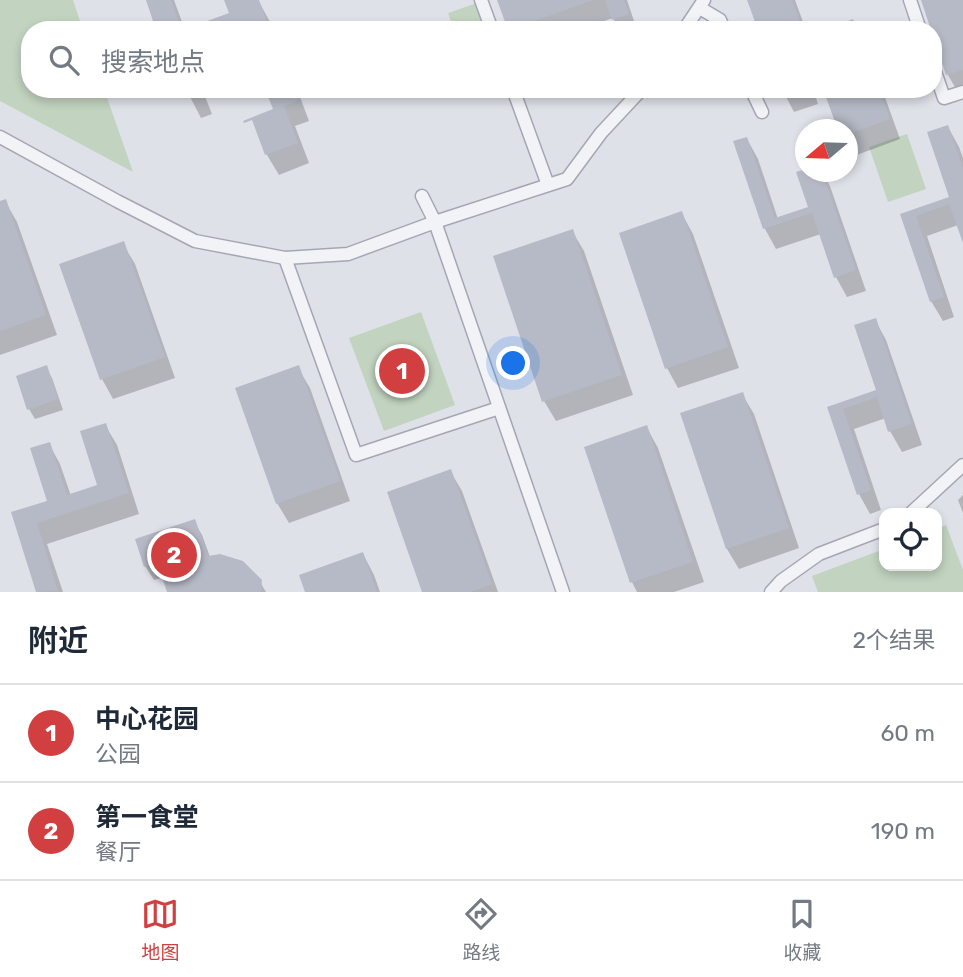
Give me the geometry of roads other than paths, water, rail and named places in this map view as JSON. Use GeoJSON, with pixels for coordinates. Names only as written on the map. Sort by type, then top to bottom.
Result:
{"type":"FeatureCollection","features":[{"type":"Feature","properties":{"kind":"street"},"geometry":{"type":"LineString","coordinates":[[481,0],[489,21]]}},
{"type":"Feature","properties":{"kind":"street"},"geometry":{"type":"LineString","coordinates":[[910,0],[917,21]]}},
{"type":"Feature","properties":{"kind":"street"},"geometry":{"type":"LineString","coordinates":[[690,21],[702,4],[720,21]]}},
{"type":"Feature","properties":{"kind":"street"},"geometry":{"type":"LineString","coordinates":[[942,92],[944,98],[963,92]]}},
{"type":"Feature","properties":{"kind":"street"},"geometry":{"type":"LineString","coordinates":[[516,98],[548,185]]}},
{"type":"Feature","properties":{"kind":"street"},"geometry":{"type":"LineString","coordinates":[[0,137],[195,241],[285,258],[348,254],[567,179],[601,132],[633,98]]}},
{"type":"Feature","properties":{"kind":"street"},"geometry":{"type":"LineString","coordinates":[[755,98],[762,112]]}},
{"type":"Feature","properties":{"kind":"street"},"geometry":{"type":"LineString","coordinates":[[422,196],[435,222],[563,592]]}},
{"type":"Feature","properties":{"kind":"street"},"geometry":{"type":"LineString","coordinates":[[285,258],[356,455],[499,408]]}},
{"type":"Feature","properties":{"kind":"street"},"geometry":{"type":"LineString","coordinates":[[916,508],[963,465]]}},
{"type":"Feature","properties":{"kind":"street"},"geometry":{"type":"LineString","coordinates":[[771,592],[820,554],[879,531]]}},
{"type":"Feature","properties":{"kind":"place","name":"中心花园"},"geometry":{"type":"Point","coordinates":[402,371]}},
{"type":"Feature","properties":{"kind":"place","name":"第一食堂"},"geometry":{"type":"Point","coordinates":[174,555]}}]}
